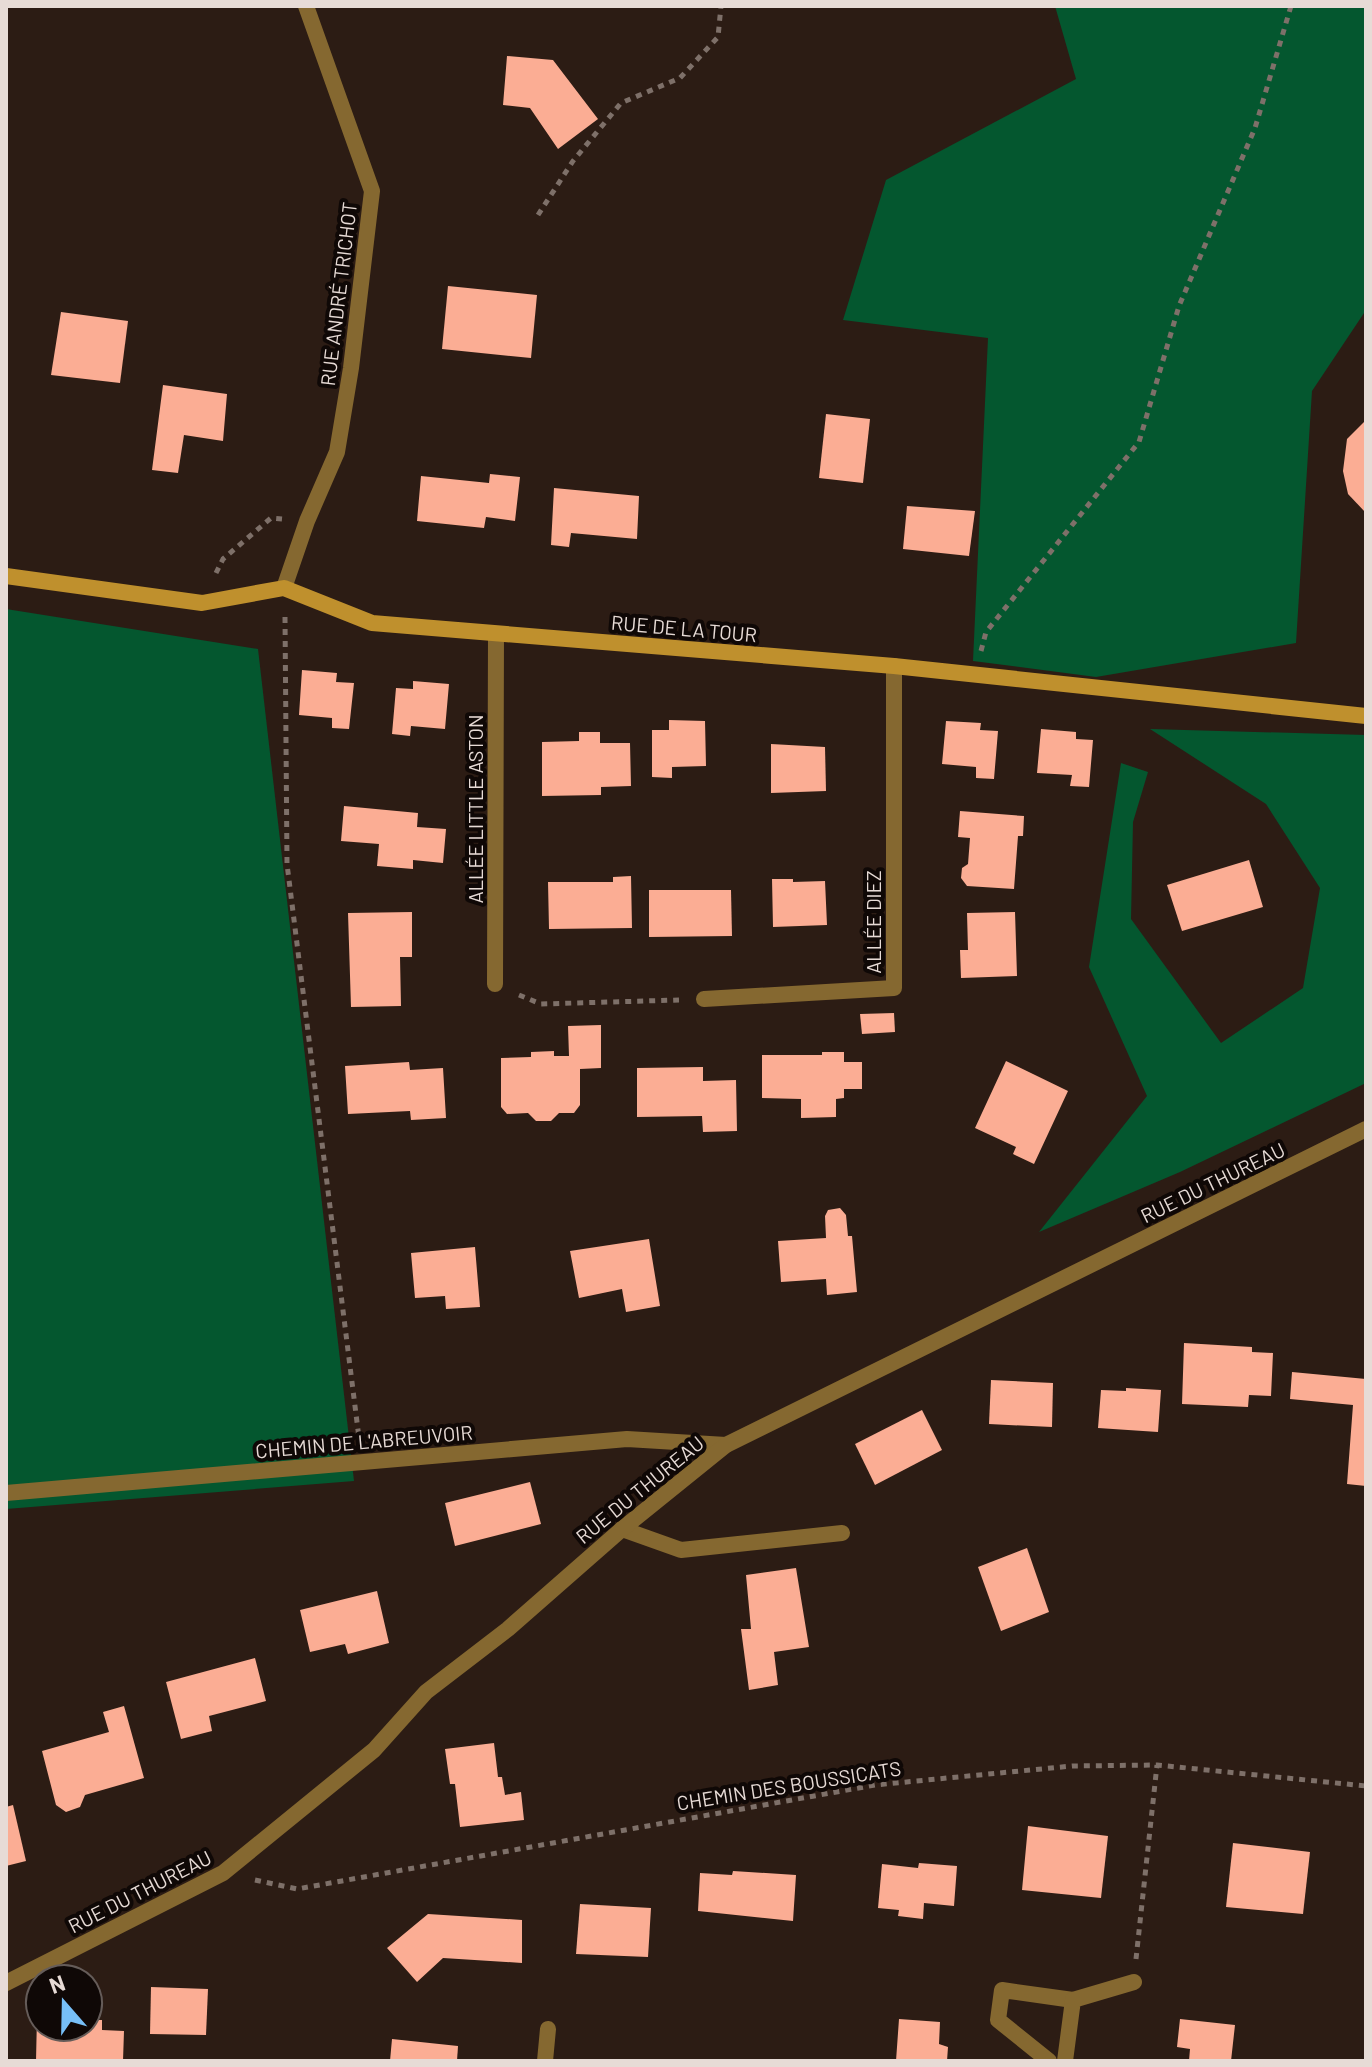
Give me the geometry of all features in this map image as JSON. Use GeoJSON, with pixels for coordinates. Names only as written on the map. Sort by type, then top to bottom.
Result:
{"type":"FeatureCollection","features":[{"type":"Feature","properties":{"kind":"street","name":"RUE ANDRÉ TRICHOT"},"geometry":{"type":"LineString","coordinates":[[284,588],[307,521],[337,452],[351,368],[372,191],[306,6]]}},
{"type":"Feature","properties":{"kind":"street"},"geometry":{"type":"LineString","coordinates":[[6,576],[202,603],[284,588]]}},
{"type":"Feature","properties":{"kind":"street","name":"RUE DE LA TOUR"},"geometry":{"type":"LineString","coordinates":[[284,588],[372,623],[894,666],[1366,716]]}},
{"type":"Feature","properties":{"kind":"street","name":"ALLÉE LITTLE ASTON"},"geometry":{"type":"LineString","coordinates":[[495,984],[496,634]]}},
{"type":"Feature","properties":{"kind":"street","name":"ALLÉE DIEZ"},"geometry":{"type":"LineString","coordinates":[[704,999],[894,988],[894,666]]}},
{"type":"Feature","properties":{"kind":"street","name":"RUE DU THUREAU"},"geometry":{"type":"LineString","coordinates":[[6,1983],[223,1873],[374,1750],[426,1692],[508,1629],[622,1529],[726,1445],[1366,1129]]}},
{"type":"Feature","properties":{"kind":"street","name":"CHEMIN DE L'ABREUVOIR"},"geometry":{"type":"LineString","coordinates":[[6,1493],[627,1439],[726,1445]]}},
{"type":"Feature","properties":{"kind":"street"},"geometry":{"type":"LineString","coordinates":[[622,1529],[681,1550],[842,1533]]}},
{"type":"Feature","properties":{"kind":"street"},"geometry":{"type":"LineString","coordinates":[[1049,2061],[998,2020],[1002,1990],[1073,2000],[1134,1982]]}},
{"type":"Feature","properties":{"kind":"street"},"geometry":{"type":"LineString","coordinates":[[1065,2061],[1073,2000]]}},
{"type":"Feature","properties":{"kind":"street"},"geometry":{"type":"LineString","coordinates":[[545,2061],[548,2029]]}},
{"type":"Feature","properties":{"kind":"path"},"geometry":{"type":"LineString","coordinates":[[538,215],[573,161],[621,103],[680,78],[718,37],[721,6]]}},
{"type":"Feature","properties":{"kind":"path"},"geometry":{"type":"LineString","coordinates":[[974,675],[986,632],[1139,442],[1179,306],[1255,128],[1291,6]]}},
{"type":"Feature","properties":{"kind":"path"},"geometry":{"type":"LineString","coordinates":[[202,603],[223,559],[271,518],[307,521]]}},
{"type":"Feature","properties":{"kind":"path"},"geometry":{"type":"LineString","coordinates":[[284,588],[287,864],[362,1462]]}},
{"type":"Feature","properties":{"kind":"path"},"geometry":{"type":"LineString","coordinates":[[495,984],[541,1004],[704,999]]}},
{"type":"Feature","properties":{"kind":"path"},"geometry":{"type":"LineString","coordinates":[[1134,1982],[1157,1765]]}},
{"type":"Feature","properties":{"kind":"path","name":"CHEMIN DES BOUSSICATS"},"geometry":{"type":"LineString","coordinates":[[223,1873],[297,1889],[875,1785],[1072,1766],[1157,1765],[1366,1786]]}},
{"type":"Feature","properties":{"kind":"green space"},"geometry":{"type":"Polygon","coordinates":[[[1055,6],[1366,6],[1366,310],[1312,391],[1296,643],[1096,677],[973,661],[988,338],[843,320],[886,180],[1076,79],[1055,6]]]}},
{"type":"Feature","properties":{"kind":"green space"},"geometry":{"type":"Polygon","coordinates":[[[6,609],[258,649],[354,1481],[6,1509],[6,609]]]}},
{"type":"Feature","properties":{"kind":"green space"},"geometry":{"type":"Polygon","coordinates":[[[1150,729],[1366,735],[1366,1083],[1180,1172],[1039,1232],[1147,1096],[1089,967],[1121,763],[1148,772],[1133,822],[1131,919],[1221,1043],[1303,988],[1320,888],[1266,804],[1150,729]]]}},
{"type":"Feature","properties":{"kind":"building"},"geometry":{"type":"Polygon","coordinates":[[[507,56],[553,60],[598,119],[558,149],[530,108],[503,105],[507,56]]]}},
{"type":"Feature","properties":{"kind":"building"},"geometry":{"type":"Polygon","coordinates":[[[448,286],[537,295],[531,358],[442,349],[448,286]]]}},
{"type":"Feature","properties":{"kind":"building"},"geometry":{"type":"Polygon","coordinates":[[[61,312],[128,321],[120,383],[51,375],[61,312]]]}},
{"type":"Feature","properties":{"kind":"building"},"geometry":{"type":"Polygon","coordinates":[[[163,385],[227,394],[223,441],[184,435],[178,473],[152,470],[163,385]]]}},
{"type":"Feature","properties":{"kind":"building"},"geometry":{"type":"Polygon","coordinates":[[[826,414],[870,419],[863,483],[819,478],[826,414]]]}},
{"type":"Feature","properties":{"kind":"building"},"geometry":{"type":"Polygon","coordinates":[[[1366,420],[1366,513],[1348,494],[1343,471],[1347,439],[1366,420]]]}},
{"type":"Feature","properties":{"kind":"building"},"geometry":{"type":"Polygon","coordinates":[[[490,474],[520,477],[515,521],[486,517],[484,528],[417,521],[421,476],[489,483],[490,474]]]}},
{"type":"Feature","properties":{"kind":"building"},"geometry":{"type":"Polygon","coordinates":[[[554,488],[639,496],[637,539],[571,533],[569,547],[551,545],[554,488]]]}},
{"type":"Feature","properties":{"kind":"building"},"geometry":{"type":"Polygon","coordinates":[[[907,506],[975,511],[969,556],[903,549],[907,506]]]}},
{"type":"Feature","properties":{"kind":"building"},"geometry":{"type":"Polygon","coordinates":[[[302,670],[337,673],[336,682],[354,683],[349,729],[332,728],[332,718],[299,715],[302,670]]]}},
{"type":"Feature","properties":{"kind":"building"},"geometry":{"type":"Polygon","coordinates":[[[413,681],[449,684],[445,729],[411,726],[410,736],[392,734],[396,688],[413,689],[413,681]]]}},
{"type":"Feature","properties":{"kind":"building"},"geometry":{"type":"Polygon","coordinates":[[[669,720],[705,721],[706,766],[672,767],[672,778],[652,777],[652,730],[669,730],[669,720]]]}},
{"type":"Feature","properties":{"kind":"building"},"geometry":{"type":"Polygon","coordinates":[[[946,721],[981,723],[980,730],[998,731],[994,779],[976,778],[976,767],[942,764],[946,721]]]}},
{"type":"Feature","properties":{"kind":"building"},"geometry":{"type":"Polygon","coordinates":[[[1041,729],[1076,732],[1076,739],[1093,740],[1089,787],[1070,786],[1072,775],[1037,773],[1041,729]]]}},
{"type":"Feature","properties":{"kind":"building"},"geometry":{"type":"Polygon","coordinates":[[[579,732],[600,732],[600,743],[630,743],[631,786],[601,787],[601,795],[542,796],[542,742],[579,741],[579,732]]]}},
{"type":"Feature","properties":{"kind":"building"},"geometry":{"type":"Polygon","coordinates":[[[771,744],[825,747],[826,791],[771,793],[771,744]]]}},
{"type":"Feature","properties":{"kind":"building"},"geometry":{"type":"Polygon","coordinates":[[[344,806],[418,813],[417,827],[446,829],[443,863],[413,860],[413,869],[377,866],[379,844],[341,841],[344,806]]]}},
{"type":"Feature","properties":{"kind":"building"},"geometry":{"type":"Polygon","coordinates":[[[960,811],[1024,816],[1023,836],[1018,836],[1014,889],[967,886],[961,878],[962,868],[968,864],[970,838],[958,837],[960,811]]]}},
{"type":"Feature","properties":{"kind":"building"},"geometry":{"type":"Polygon","coordinates":[[[1249,860],[1263,907],[1182,931],[1167,885],[1249,860]]]}},
{"type":"Feature","properties":{"kind":"building"},"geometry":{"type":"Polygon","coordinates":[[[631,876],[632,928],[549,929],[548,882],[613,882],[613,877],[631,876]]]}},
{"type":"Feature","properties":{"kind":"building"},"geometry":{"type":"Polygon","coordinates":[[[772,879],[825,881],[827,925],[773,927],[772,879]]]}},
{"type":"Feature","properties":{"kind":"building"},"geometry":{"type":"Polygon","coordinates":[[[649,890],[731,890],[732,936],[649,937],[649,890]]]}},
{"type":"Feature","properties":{"kind":"building"},"geometry":{"type":"Polygon","coordinates":[[[412,912],[412,957],[400,957],[401,1006],[351,1007],[348,913],[412,912]]]}},
{"type":"Feature","properties":{"kind":"building"},"geometry":{"type":"Polygon","coordinates":[[[1015,912],[1017,976],[961,978],[960,950],[968,950],[967,913],[1015,912]]]}},
{"type":"Feature","properties":{"kind":"building"},"geometry":{"type":"Polygon","coordinates":[[[894,1013],[895,1032],[862,1034],[860,1014],[894,1013]]]}},
{"type":"Feature","properties":{"kind":"building"},"geometry":{"type":"Polygon","coordinates":[[[601,1025],[601,1068],[580,1069],[580,1105],[574,1113],[559,1113],[551,1121],[536,1121],[528,1113],[507,1114],[501,1107],[501,1058],[531,1057],[531,1052],[554,1051],[554,1056],[569,1056],[568,1026],[601,1025]]]}},
{"type":"Feature","properties":{"kind":"building"},"geometry":{"type":"Polygon","coordinates":[[[822,1052],[844,1052],[844,1062],[862,1062],[862,1089],[844,1089],[844,1098],[836,1099],[836,1117],[801,1118],[801,1099],[762,1098],[762,1055],[822,1055],[822,1052]]]}},
{"type":"Feature","properties":{"kind":"building"},"geometry":{"type":"Polygon","coordinates":[[[1006,1061],[1068,1091],[1034,1164],[1013,1154],[1016,1147],[975,1128],[1006,1061]]]}},
{"type":"Feature","properties":{"kind":"building"},"geometry":{"type":"Polygon","coordinates":[[[409,1062],[410,1070],[443,1068],[446,1118],[411,1120],[410,1111],[348,1114],[345,1066],[409,1062]]]}},
{"type":"Feature","properties":{"kind":"building"},"geometry":{"type":"Polygon","coordinates":[[[703,1067],[703,1081],[736,1080],[737,1131],[703,1132],[702,1116],[637,1117],[637,1068],[703,1067]]]}},
{"type":"Feature","properties":{"kind":"building"},"geometry":{"type":"Polygon","coordinates":[[[840,1208],[846,1215],[848,1236],[852,1236],[857,1292],[827,1295],[826,1279],[781,1282],[778,1241],[826,1238],[825,1216],[828,1210],[840,1208]]]}},
{"type":"Feature","properties":{"kind":"building"},"geometry":{"type":"Polygon","coordinates":[[[649,1239],[660,1306],[626,1312],[622,1289],[579,1298],[570,1251],[649,1239]]]}},
{"type":"Feature","properties":{"kind":"building"},"geometry":{"type":"Polygon","coordinates":[[[475,1247],[480,1307],[446,1309],[445,1296],[415,1298],[411,1253],[475,1247]]]}},
{"type":"Feature","properties":{"kind":"building"},"geometry":{"type":"Polygon","coordinates":[[[1184,1343],[1252,1347],[1252,1352],[1273,1353],[1271,1396],[1249,1395],[1248,1407],[1182,1404],[1184,1343]]]}},
{"type":"Feature","properties":{"kind":"building"},"geometry":{"type":"Polygon","coordinates":[[[1292,1372],[1366,1379],[1366,1486],[1347,1484],[1353,1405],[1290,1399],[1292,1372]]]}},
{"type":"Feature","properties":{"kind":"building"},"geometry":{"type":"Polygon","coordinates":[[[991,1380],[1053,1383],[1052,1427],[989,1424],[991,1380]]]}},
{"type":"Feature","properties":{"kind":"building"},"geometry":{"type":"Polygon","coordinates":[[[1126,1388],[1161,1390],[1158,1432],[1098,1428],[1101,1390],[1126,1391],[1126,1388]]]}},
{"type":"Feature","properties":{"kind":"building"},"geometry":{"type":"Polygon","coordinates":[[[922,1410],[942,1450],[875,1485],[855,1444],[922,1410]]]}},
{"type":"Feature","properties":{"kind":"building"},"geometry":{"type":"Polygon","coordinates":[[[530,1482],[541,1524],[455,1546],[445,1503],[530,1482]]]}},
{"type":"Feature","properties":{"kind":"building"},"geometry":{"type":"Polygon","coordinates":[[[1027,1548],[1049,1612],[1001,1631],[978,1567],[1027,1548]]]}},
{"type":"Feature","properties":{"kind":"building"},"geometry":{"type":"Polygon","coordinates":[[[796,1568],[809,1647],[774,1652],[778,1685],[749,1690],[741,1629],[751,1629],[746,1575],[796,1568]]]}},
{"type":"Feature","properties":{"kind":"building"},"geometry":{"type":"Polygon","coordinates":[[[377,1591],[389,1643],[348,1654],[345,1644],[310,1652],[300,1610],[377,1591]]]}},
{"type":"Feature","properties":{"kind":"building"},"geometry":{"type":"Polygon","coordinates":[[[255,1658],[266,1701],[209,1716],[212,1731],[181,1739],[166,1682],[255,1658]]]}},
{"type":"Feature","properties":{"kind":"building"},"geometry":{"type":"Polygon","coordinates":[[[124,1706],[144,1778],[85,1795],[80,1807],[66,1812],[56,1805],[42,1751],[109,1732],[103,1712],[124,1706]]]}},
{"type":"Feature","properties":{"kind":"building"},"geometry":{"type":"Polygon","coordinates":[[[494,1743],[498,1777],[502,1777],[505,1795],[521,1792],[524,1820],[460,1827],[455,1784],[450,1784],[445,1749],[494,1743]]]}},
{"type":"Feature","properties":{"kind":"building"},"geometry":{"type":"Polygon","coordinates":[[[13,1805],[26,1861],[6,1866],[6,1807],[13,1805]]]}},
{"type":"Feature","properties":{"kind":"building"},"geometry":{"type":"Polygon","coordinates":[[[1028,1826],[1108,1836],[1101,1898],[1022,1890],[1028,1826]]]}},
{"type":"Feature","properties":{"kind":"building"},"geometry":{"type":"Polygon","coordinates":[[[1233,1843],[1310,1852],[1303,1914],[1226,1907],[1233,1843]]]}},
{"type":"Feature","properties":{"kind":"building"},"geometry":{"type":"Polygon","coordinates":[[[919,1863],[957,1866],[954,1906],[924,1903],[923,1919],[898,1916],[899,1910],[878,1908],[882,1864],[918,1868],[919,1863]]]}},
{"type":"Feature","properties":{"kind":"building"},"geometry":{"type":"Polygon","coordinates":[[[733,1871],[796,1875],[793,1921],[698,1911],[700,1873],[732,1875],[733,1871]]]}},
{"type":"Feature","properties":{"kind":"building"},"geometry":{"type":"Polygon","coordinates":[[[580,1904],[651,1908],[648,1957],[576,1954],[580,1904]]]}},
{"type":"Feature","properties":{"kind":"building"},"geometry":{"type":"Polygon","coordinates":[[[428,1914],[522,1920],[522,1963],[443,1958],[417,1982],[387,1948],[428,1914]]]}},
{"type":"Feature","properties":{"kind":"building"},"geometry":{"type":"Polygon","coordinates":[[[151,1987],[208,1989],[206,2035],[150,2034],[151,1987]]]}},
{"type":"Feature","properties":{"kind":"building"},"geometry":{"type":"Polygon","coordinates":[[[899,2019],[940,2022],[939,2044],[948,2047],[947,2061],[896,2061],[899,2019]]]}},
{"type":"Feature","properties":{"kind":"building"},"geometry":{"type":"Polygon","coordinates":[[[1180,2019],[1235,2025],[1231,2061],[1189,2061],[1190,2049],[1177,2047],[1180,2019]]]}},
{"type":"Feature","properties":{"kind":"building"},"geometry":{"type":"Polygon","coordinates":[[[104,2030],[124,2031],[123,2061],[36,2061],[36,2043],[104,2043],[104,2030]]]}},
{"type":"Feature","properties":{"kind":"building"},"geometry":{"type":"Polygon","coordinates":[[[392,2039],[458,2046],[457,2061],[390,2061],[392,2039]]]}}]}
